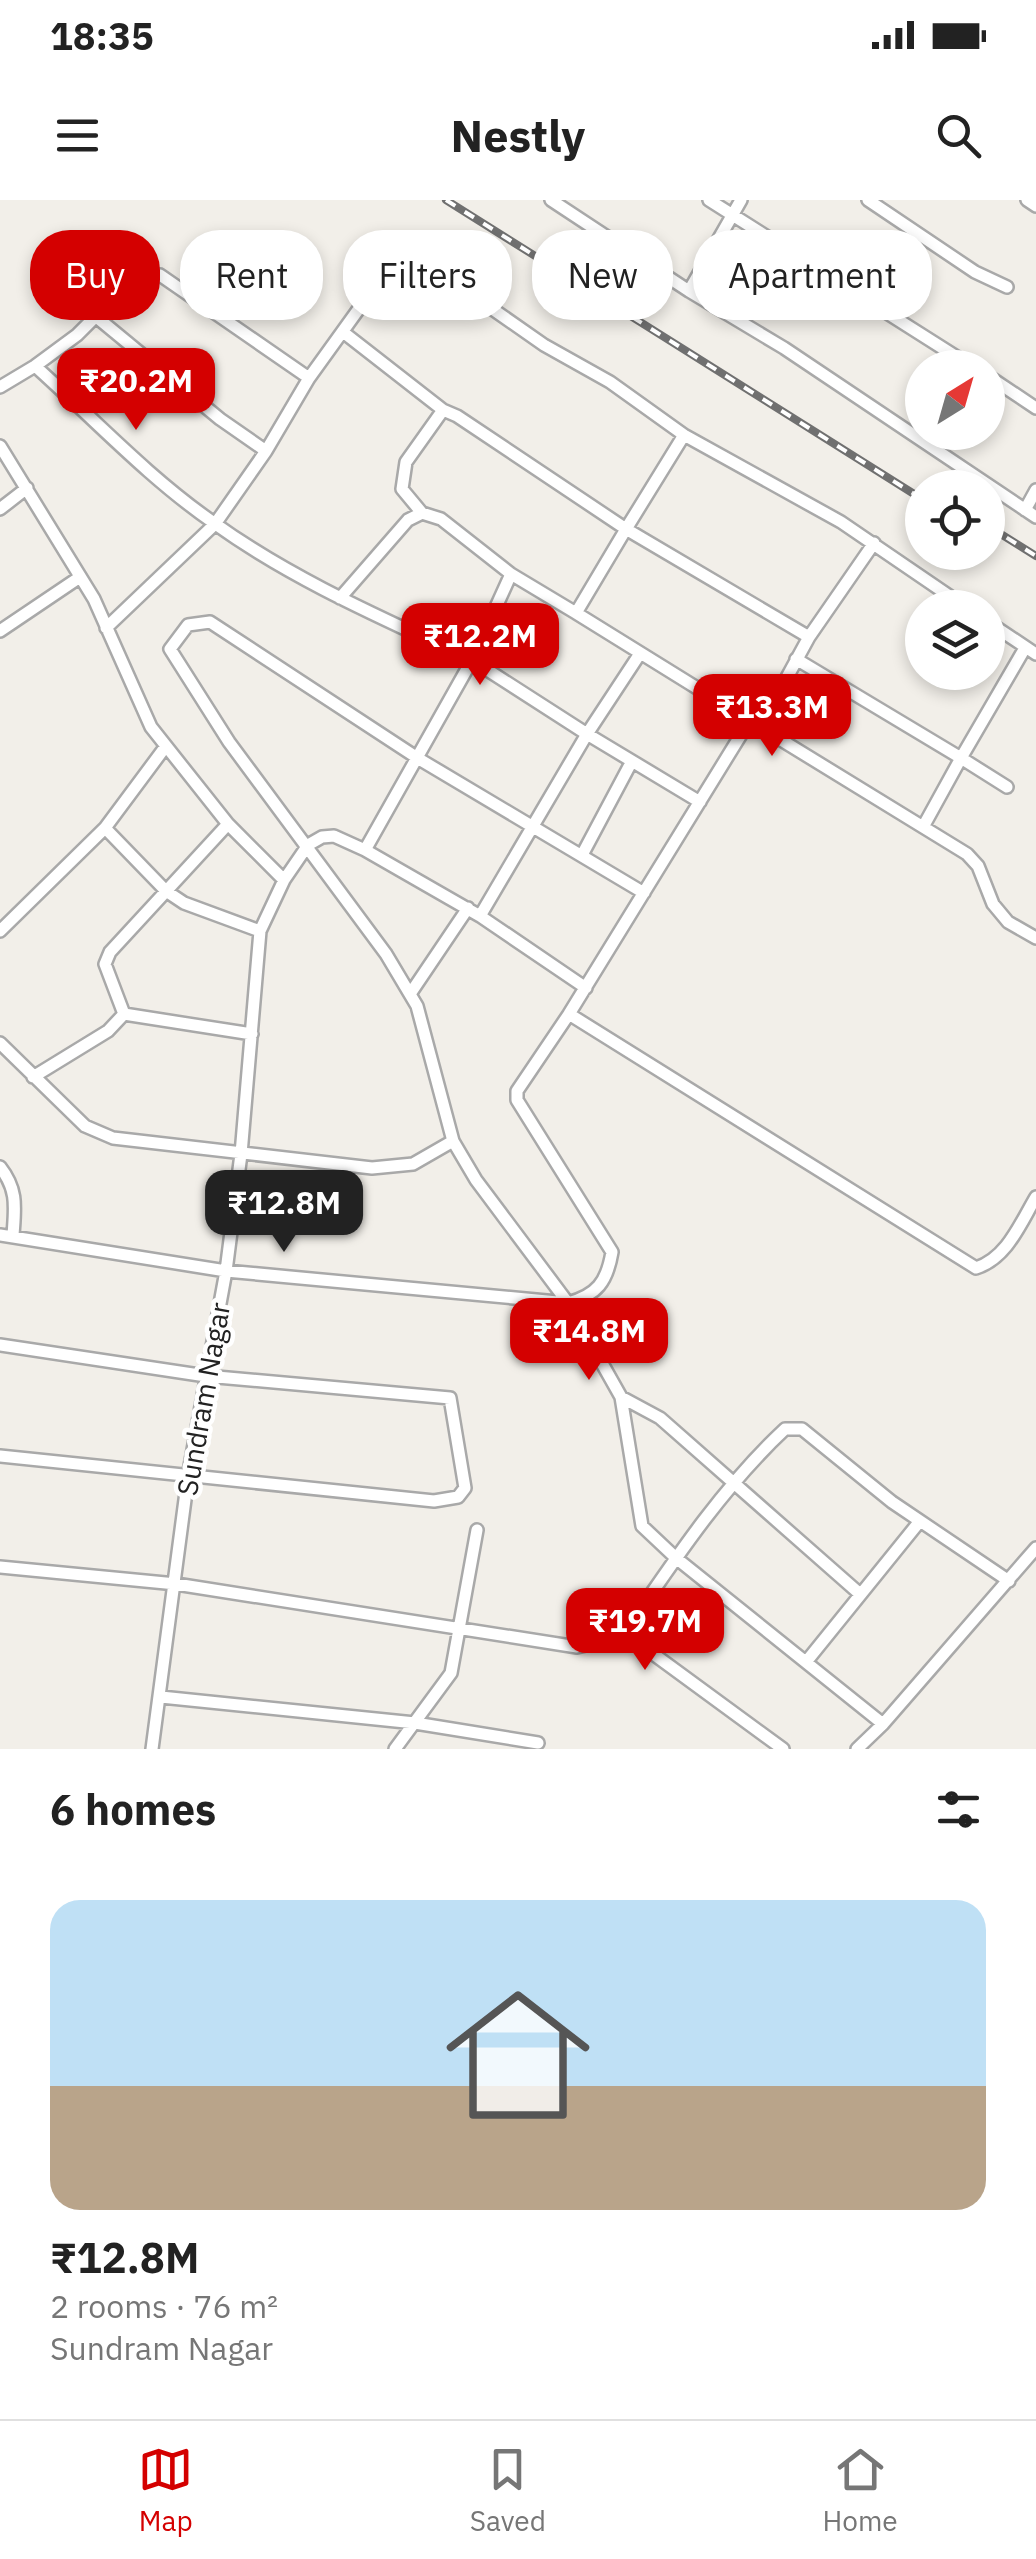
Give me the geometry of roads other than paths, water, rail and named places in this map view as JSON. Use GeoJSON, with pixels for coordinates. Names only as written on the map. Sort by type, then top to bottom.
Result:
{"type":"FeatureCollection","features":[{"type":"Feature","properties":{"kind":"street"},"geometry":{"type":"LineString","coordinates":[[551,200],[784,348],[1030,513],[1036,490]]}},
{"type":"Feature","properties":{"kind":"street"},"geometry":{"type":"LineString","coordinates":[[709,200],[946,350]]}},
{"type":"Feature","properties":{"kind":"street"},"geometry":{"type":"LineString","coordinates":[[689,291],[741,200]]}},
{"type":"Feature","properties":{"kind":"street"},"geometry":{"type":"LineString","coordinates":[[868,200],[975,272],[1007,287]]}},
{"type":"Feature","properties":{"kind":"street"},"geometry":{"type":"LineString","coordinates":[[1028,200],[1036,206]]}},
{"type":"Feature","properties":{"kind":"street"},"geometry":{"type":"LineString","coordinates":[[106,628],[215,524],[266,451],[309,378],[402,252],[415,252],[544,345],[610,382],[684,436],[874,543],[941,590]]}},
{"type":"Feature","properties":{"kind":"street"},"geometry":{"type":"LineString","coordinates":[[160,275],[309,378]]}},
{"type":"Feature","properties":{"kind":"street"},"geometry":{"type":"LineString","coordinates":[[0,387],[36,366],[89,320]]}},
{"type":"Feature","properties":{"kind":"street"},"geometry":{"type":"LineString","coordinates":[[100,320],[220,419],[266,451]]}},
{"type":"Feature","properties":{"kind":"street"},"geometry":{"type":"LineString","coordinates":[[343,332],[443,410],[626,529],[808,637]]}},
{"type":"Feature","properties":{"kind":"street"},"geometry":{"type":"LineString","coordinates":[[36,366],[126,452],[215,524],[340,598],[472,660],[700,802]]}},
{"type":"Feature","properties":{"kind":"street"},"geometry":{"type":"LineString","coordinates":[[1005,387],[1036,408]]}},
{"type":"Feature","properties":{"kind":"street"},"geometry":{"type":"LineString","coordinates":[[443,410],[406,462],[402,489],[422,513],[441,519],[511,574],[967,854],[978,866],[993,904],[1008,922],[1036,938]]}},
{"type":"Feature","properties":{"kind":"street"},"geometry":{"type":"LineString","coordinates":[[576,613],[684,436]]}},
{"type":"Feature","properties":{"kind":"street"},"geometry":{"type":"LineString","coordinates":[[0,446],[80,577],[151,727],[228,824],[284,880]]}},
{"type":"Feature","properties":{"kind":"street"},"geometry":{"type":"LineString","coordinates":[[0,509],[27,488]]}},
{"type":"Feature","properties":{"kind":"street"},"geometry":{"type":"LineString","coordinates":[[340,598],[408,520],[422,513]]}},
{"type":"Feature","properties":{"kind":"street"},"geometry":{"type":"LineString","coordinates":[[0,1167],[16,1197],[6,1235],[226,1270],[568,1303],[600,1288],[612,1252],[516,1100],[518,1090],[700,802],[874,543]]}},
{"type":"Feature","properties":{"kind":"street"},"geometry":{"type":"LineString","coordinates":[[365,850],[472,660],[511,574]]}},
{"type":"Feature","properties":{"kind":"street"},"geometry":{"type":"LineString","coordinates":[[0,631],[80,577]]}},
{"type":"Feature","properties":{"kind":"street"},"geometry":{"type":"LineString","coordinates":[[644,893],[419,759],[210,622],[188,625],[170,649],[229,742],[386,954],[417,1006],[453,1141],[476,1180],[568,1303],[621,1398],[642,1526],[676,1558],[883,1724]]}},
{"type":"Feature","properties":{"kind":"street"},"geometry":{"type":"LineString","coordinates":[[924,827],[961,758],[1030,651],[1005,634]]}},
{"type":"Feature","properties":{"kind":"street"},"geometry":{"type":"LineString","coordinates":[[480,916],[587,734],[640,655]]}},
{"type":"Feature","properties":{"kind":"street"},"geometry":{"type":"LineString","coordinates":[[796,659],[1006,787]]}},
{"type":"Feature","properties":{"kind":"street"},"geometry":{"type":"LineString","coordinates":[[0,931],[105,828],[166,746]]}},
{"type":"Feature","properties":{"kind":"street"},"geometry":{"type":"LineString","coordinates":[[582,855],[632,761]]}},
{"type":"Feature","properties":{"kind":"street"},"geometry":{"type":"LineString","coordinates":[[124,1014],[104,964],[110,952],[228,824]]}},
{"type":"Feature","properties":{"kind":"street"},"geometry":{"type":"LineString","coordinates":[[105,828],[166,891],[184,903],[260,932]]}},
{"type":"Feature","properties":{"kind":"street"},"geometry":{"type":"LineString","coordinates":[[308,845],[334,836],[365,850],[468,908],[586,988]]}},
{"type":"Feature","properties":{"kind":"street","name":"Sundram Nagar"},"geometry":{"type":"LineString","coordinates":[[152,1749],[188,1477],[226,1270],[241,1154],[260,932],[284,880],[308,845]]}},
{"type":"Feature","properties":{"kind":"street"},"geometry":{"type":"LineString","coordinates":[[410,994],[468,908]]}},
{"type":"Feature","properties":{"kind":"street"},"geometry":{"type":"LineString","coordinates":[[124,1014],[252,1034]]}},
{"type":"Feature","properties":{"kind":"street"},"geometry":{"type":"LineString","coordinates":[[32,1077],[108,1032],[124,1014]]}},
{"type":"Feature","properties":{"kind":"street"},"geometry":{"type":"LineString","coordinates":[[568,1014],[976,1268],[992,1263],[1006,1247],[1036,1197]]}},
{"type":"Feature","properties":{"kind":"street"},"geometry":{"type":"LineString","coordinates":[[0,1043],[85,1126],[113,1138],[372,1168],[413,1164],[453,1141]]}},
{"type":"Feature","properties":{"kind":"street"},"geometry":{"type":"LineString","coordinates":[[0,1345],[206,1376],[450,1398],[465,1488],[458,1497],[434,1501],[0,1456]]}},
{"type":"Feature","properties":{"kind":"street"},"geometry":{"type":"LineString","coordinates":[[621,1398],[660,1418],[860,1594]]}},
{"type":"Feature","properties":{"kind":"street"},"geometry":{"type":"LineString","coordinates":[[783,1749],[637,1642],[632,1629],[634,1619],[676,1558],[785,1428],[802,1429],[920,1521],[1009,1581]]}},
{"type":"Feature","properties":{"kind":"street"},"geometry":{"type":"LineString","coordinates":[[806,1662],[920,1521]]}},
{"type":"Feature","properties":{"kind":"street"},"geometry":{"type":"LineString","coordinates":[[396,1749],[451,1672],[477,1530]]}},
{"type":"Feature","properties":{"kind":"street"},"geometry":{"type":"LineString","coordinates":[[857,1749],[1036,1548]]}},
{"type":"Feature","properties":{"kind":"street"},"geometry":{"type":"LineString","coordinates":[[0,1567],[176,1584],[577,1647],[632,1629]]}},
{"type":"Feature","properties":{"kind":"street"},"geometry":{"type":"LineString","coordinates":[[161,1696],[415,1723],[538,1743]]}},
{"type":"Feature","properties":{"kind":"railway"},"geometry":{"type":"LineString","coordinates":[[446,200],[905,488]]}},
{"type":"Feature","properties":{"kind":"railway"},"geometry":{"type":"LineString","coordinates":[[1005,537],[1036,556]]}}]}
